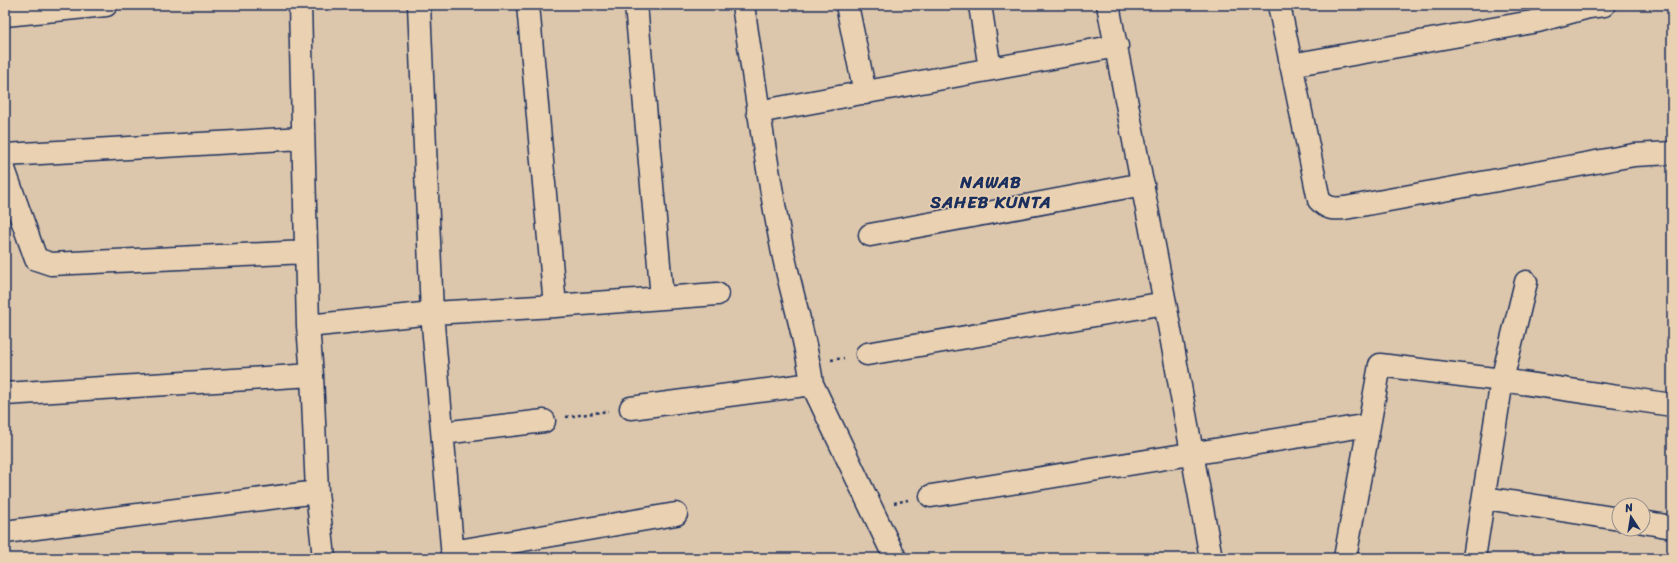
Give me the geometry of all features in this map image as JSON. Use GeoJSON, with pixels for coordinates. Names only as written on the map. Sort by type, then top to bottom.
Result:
{"type":"FeatureCollection","features":[{"type":"Feature","properties":{"kind":"street"},"geometry":{"type":"LineString","coordinates":[[5,15],[106,5]]}},
{"type":"Feature","properties":{"kind":"street"},"geometry":{"type":"LineString","coordinates":[[300,5],[308,326],[312,375],[317,492],[324,558]]}},
{"type":"Feature","properties":{"kind":"street"},"geometry":{"type":"LineString","coordinates":[[419,5],[432,313],[453,555],[676,514]]}},
{"type":"Feature","properties":{"kind":"street"},"geometry":{"type":"LineString","coordinates":[[528,5],[555,306]]}},
{"type":"Feature","properties":{"kind":"street"},"geometry":{"type":"LineString","coordinates":[[636,5],[662,298]]}},
{"type":"Feature","properties":{"kind":"street"},"geometry":{"type":"LineString","coordinates":[[743,5],[758,112],[782,248],[811,374],[870,508],[895,558]]}},
{"type":"Feature","properties":{"kind":"street"},"geometry":{"type":"LineString","coordinates":[[847,5],[865,93]]}},
{"type":"Feature","properties":{"kind":"street"},"geometry":{"type":"LineString","coordinates":[[980,5],[990,69]]}},
{"type":"Feature","properties":{"kind":"street"},"geometry":{"type":"LineString","coordinates":[[1108,5],[1165,303],[1210,558]]}},
{"type":"Feature","properties":{"kind":"street"},"geometry":{"type":"LineString","coordinates":[[1279,5],[1319,200],[1325,206],[1333,209],[1634,156],[1672,153]]}},
{"type":"Feature","properties":{"kind":"street"},"geometry":{"type":"LineString","coordinates":[[1291,64],[1538,21],[1589,7],[1604,5]]}},
{"type":"Feature","properties":{"kind":"street"},"geometry":{"type":"LineString","coordinates":[[758,112],[1117,46]]}},
{"type":"Feature","properties":{"kind":"street"},"geometry":{"type":"LineString","coordinates":[[5,155],[303,138]]}},
{"type":"Feature","properties":{"kind":"street"},"geometry":{"type":"LineString","coordinates":[[5,172],[36,259],[51,264],[306,252]]}},
{"type":"Feature","properties":{"kind":"street"},"geometry":{"type":"LineString","coordinates":[[870,235],[1143,184]]}},
{"type":"Feature","properties":{"kind":"street"},"geometry":{"type":"LineString","coordinates":[[1474,558],[1485,498],[1502,380],[1526,282]]}},
{"type":"Feature","properties":{"kind":"street"},"geometry":{"type":"LineString","coordinates":[[308,326],[432,313],[717,294]]}},
{"type":"Feature","properties":{"kind":"street"},"geometry":{"type":"LineString","coordinates":[[867,354],[1165,303]]}},
{"type":"Feature","properties":{"kind":"street"},"geometry":{"type":"LineString","coordinates":[[1345,558],[1380,365],[1502,380],[1672,405]]}},
{"type":"Feature","properties":{"kind":"street"},"geometry":{"type":"LineString","coordinates":[[631,408],[811,374]]}},
{"type":"Feature","properties":{"kind":"street"},"geometry":{"type":"LineString","coordinates":[[5,394],[312,375]]}},
{"type":"Feature","properties":{"kind":"street"},"geometry":{"type":"LineString","coordinates":[[443,433],[544,421]]}},
{"type":"Feature","properties":{"kind":"street"},"geometry":{"type":"LineString","coordinates":[[931,496],[1369,424]]}},
{"type":"Feature","properties":{"kind":"street"},"geometry":{"type":"LineString","coordinates":[[5,532],[317,492]]}},
{"type":"Feature","properties":{"kind":"street"},"geometry":{"type":"LineString","coordinates":[[1485,498],[1611,518]]}},
{"type":"Feature","properties":{"kind":"street"},"geometry":{"type":"LineString","coordinates":[[1651,523],[1672,527]]}},
{"type":"Feature","properties":{"kind":"path"},"geometry":{"type":"LineString","coordinates":[[811,374],[867,354]]}},
{"type":"Feature","properties":{"kind":"path"},"geometry":{"type":"LineString","coordinates":[[544,421],[631,408]]}},
{"type":"Feature","properties":{"kind":"path"},"geometry":{"type":"LineString","coordinates":[[870,508],[931,496]]}},
{"type":"Feature","properties":{"kind":"district","name":"NAWAB SAHEB KUNTA"},"geometry":{"type":"Point","coordinates":[991,192]}}]}
